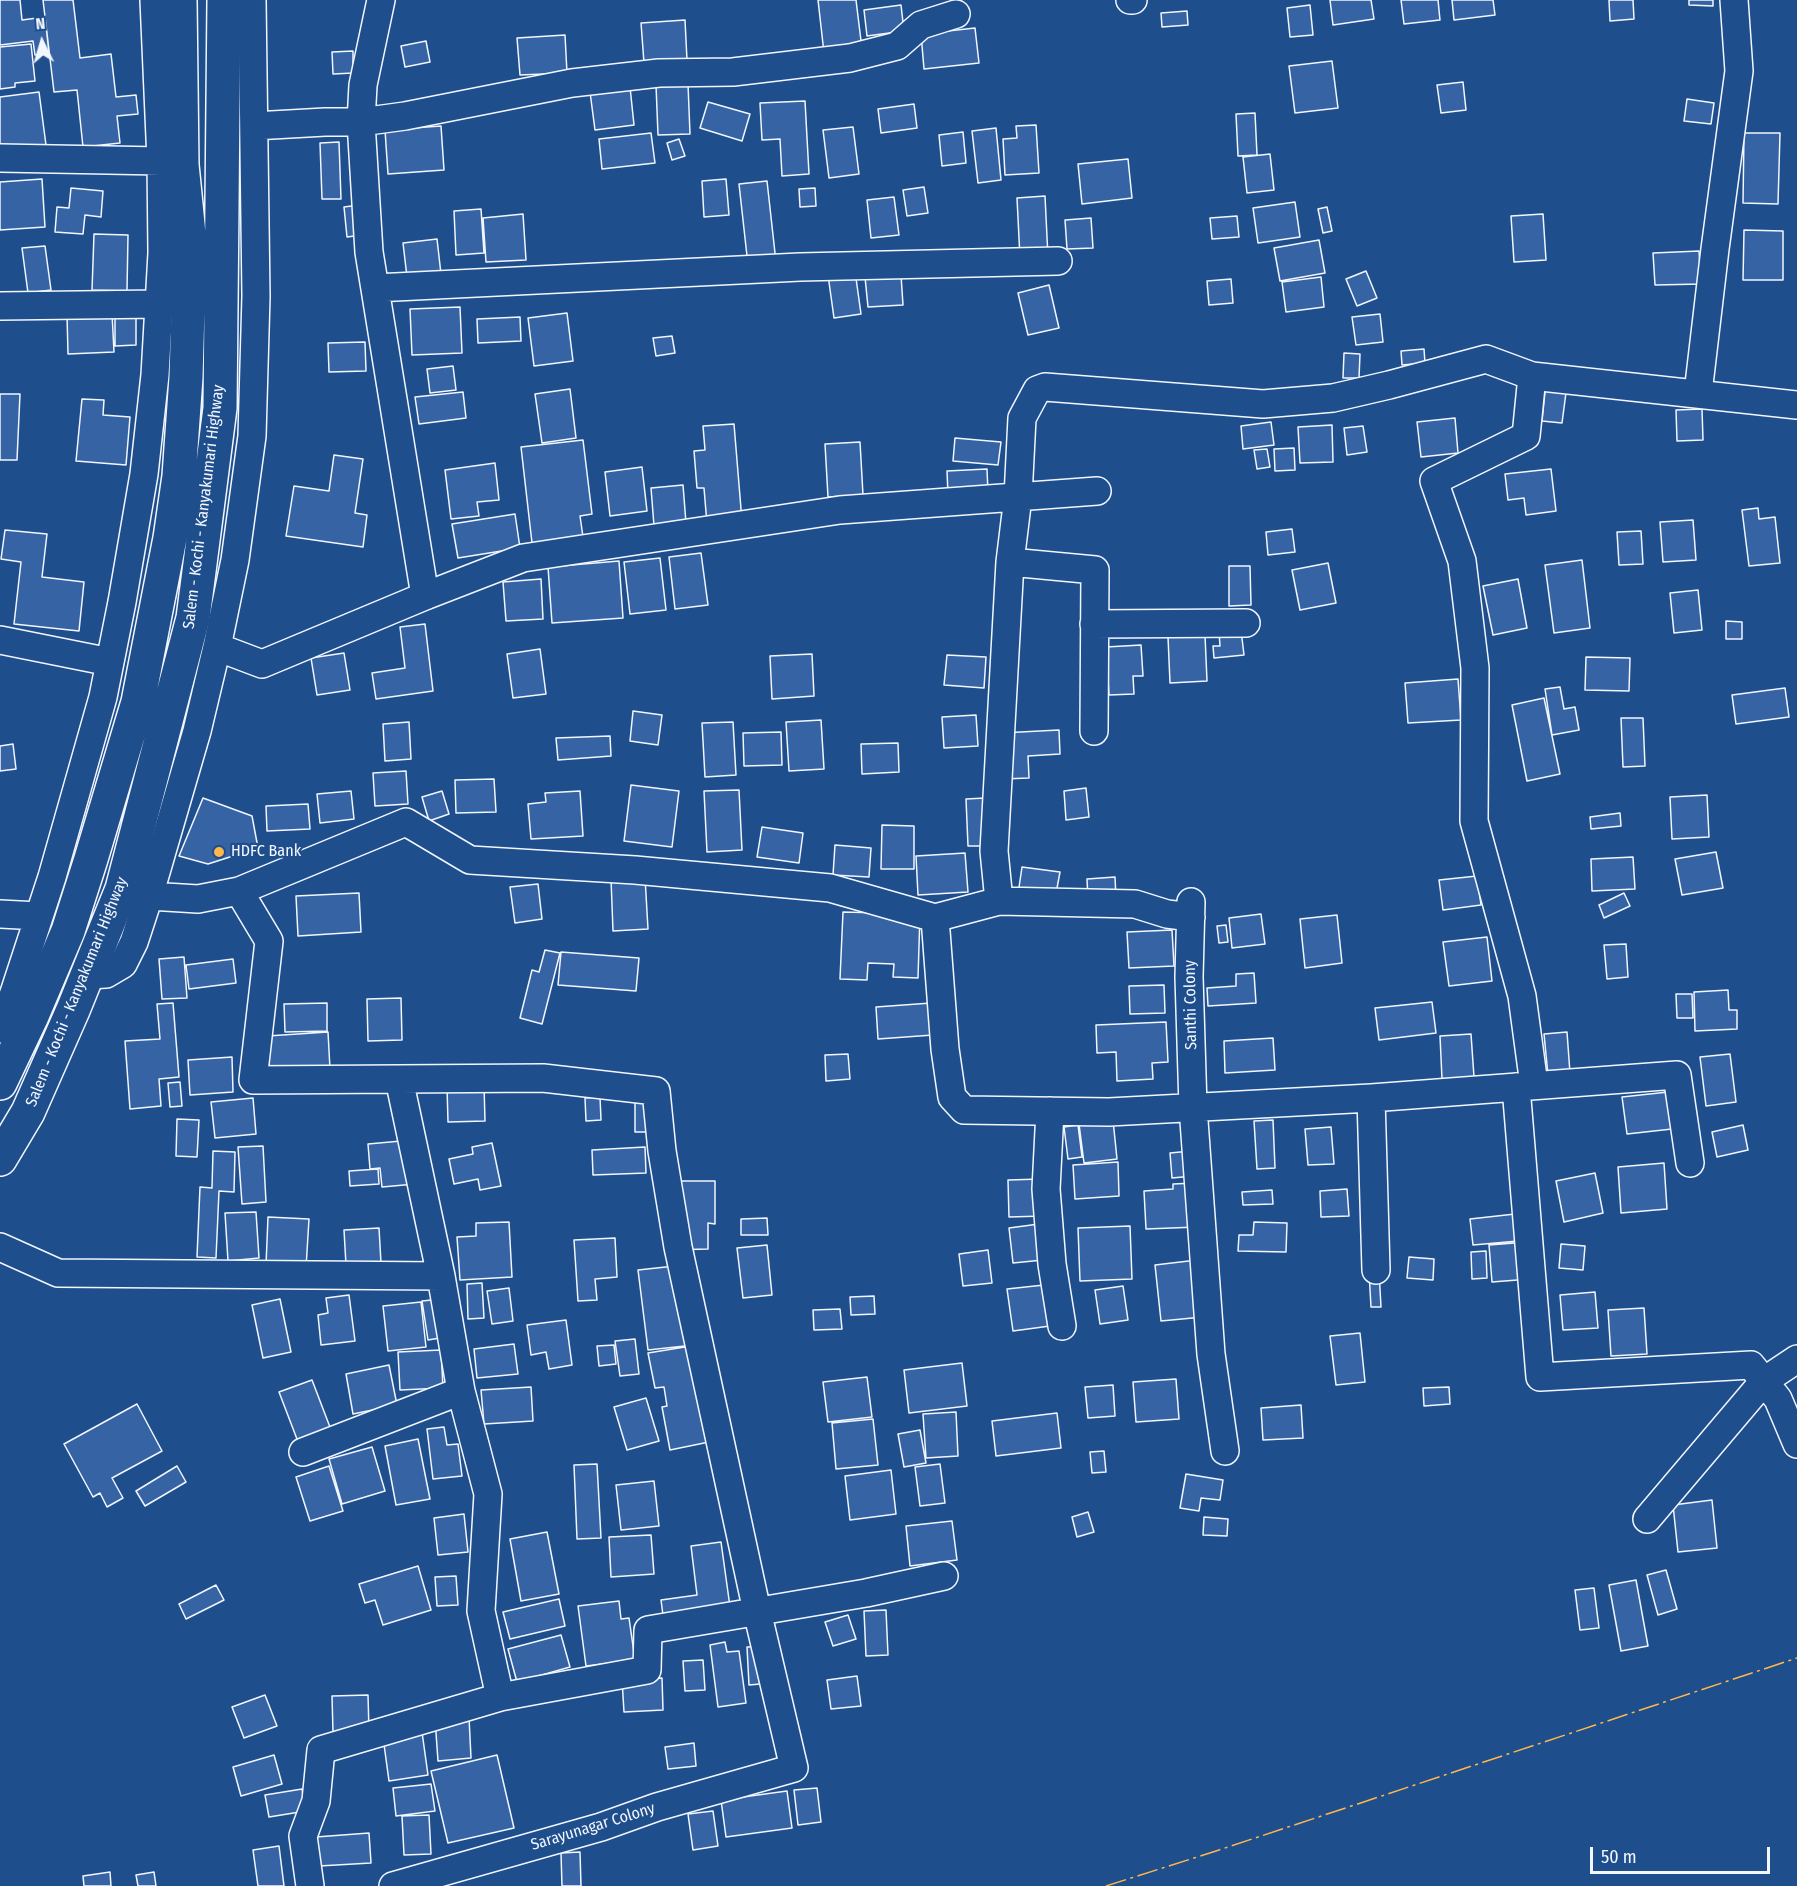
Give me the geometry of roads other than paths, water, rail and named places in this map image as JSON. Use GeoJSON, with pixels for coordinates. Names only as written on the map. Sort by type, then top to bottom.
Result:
{"type":"FeatureCollection","features":[{"type":"Feature","properties":{"kind":"highway","name":"Salem - Kochi - Kanyakumari Highway"},"geometry":{"type":"LineString","coordinates":[[0,1083],[68,931],[138,702],[170,538],[179,476],[186,377],[190,244],[182,165],[180,0]]}},
{"type":"Feature","properties":{"kind":"highway","name":"Salem - Kochi - Kanyakumari Highway"},"geometry":{"type":"LineString","coordinates":[[0,1159],[28,1112],[122,889],[193,618],[220,408],[224,0]]}},
{"type":"Feature","properties":{"kind":"street"},"geometry":{"type":"LineString","coordinates":[[0,1029],[52,877],[103,697],[144,474],[155,375],[162,253],[161,161],[154,0]]}},
{"type":"Feature","properties":{"kind":"street"},"geometry":{"type":"LineString","coordinates":[[87,975],[106,974],[123,964],[134,942],[197,731],[235,560],[252,436],[256,296],[252,0]]}},
{"type":"Feature","properties":{"kind":"street"},"geometry":{"type":"LineString","coordinates":[[381,0],[363,85],[362,122],[369,252],[424,596]]}},
{"type":"Feature","properties":{"kind":"street"},"geometry":{"type":"LineString","coordinates":[[1698,393],[1714,249],[1739,71],[1734,0]]}},
{"type":"Feature","properties":{"kind":"street"},"geometry":{"type":"LineString","coordinates":[[254,126],[362,122],[405,116],[572,83],[659,73],[734,72],[850,58],[897,46],[921,25],[956,14]]}},
{"type":"Feature","properties":{"kind":"street"},"geometry":{"type":"LineString","coordinates":[[0,158],[161,161]]}},
{"type":"Feature","properties":{"kind":"street"},"geometry":{"type":"LineString","coordinates":[[375,288],[800,267],[1058,261]]}},
{"type":"Feature","properties":{"kind":"street"},"geometry":{"type":"LineString","coordinates":[[0,306],[159,304]]}},
{"type":"Feature","properties":{"kind":"street"},"geometry":{"type":"LineString","coordinates":[[149,896],[198,899],[239,891],[406,822],[470,860],[634,870],[830,888],[935,918],[999,902],[994,851],[1010,562],[1018,497],[1022,418],[1037,390],[1045,387],[1263,404],[1334,398],[1486,359],[1532,376],[1797,405]]}},
{"type":"Feature","properties":{"kind":"street"},"geometry":{"type":"LineString","coordinates":[[1532,376],[1526,436],[1434,481],[1462,561],[1475,668],[1474,821],[1522,996],[1540,1377],[1751,1365],[1778,1399],[1797,1444]]}},
{"type":"Feature","properties":{"kind":"street"},"geometry":{"type":"LineString","coordinates":[[1770,402],[1797,417]]}},
{"type":"Feature","properties":{"kind":"street"},"geometry":{"type":"LineString","coordinates":[[217,647],[262,664],[424,596],[523,558],[840,510],[1097,491]]}},
{"type":"Feature","properties":{"kind":"street"},"geometry":{"type":"LineString","coordinates":[[1010,562],[1095,570],[1094,731]]}},
{"type":"Feature","properties":{"kind":"street"},"geometry":{"type":"LineString","coordinates":[[1094,624],[1246,623]]}},
{"type":"Feature","properties":{"kind":"street"},"geometry":{"type":"LineString","coordinates":[[0,640],[110,662]]}},
{"type":"Feature","properties":{"kind":"street"},"geometry":{"type":"LineString","coordinates":[[268,879],[269,941],[253,1080],[543,1078],[656,1091],[662,1151],[678,1247],[757,1611]]}},
{"type":"Feature","properties":{"kind":"street"},"geometry":{"type":"LineString","coordinates":[[239,891],[269,941]]}},
{"type":"Feature","properties":{"kind":"street","name":"Santhi Colony"},"geometry":{"type":"LineString","coordinates":[[999,902],[1135,904],[1167,914],[1191,909],[1193,1107],[1211,1354],[1225,1451]]}},
{"type":"Feature","properties":{"kind":"street"},"geometry":{"type":"LineString","coordinates":[[0,914],[39,916]]}},
{"type":"Feature","properties":{"kind":"street"},"geometry":{"type":"LineString","coordinates":[[935,918],[945,1049],[952,1097],[964,1110],[1109,1112],[1371,1098],[1677,1075],[1690,1163]]}},
{"type":"Feature","properties":{"kind":"street"},"geometry":{"type":"LineString","coordinates":[[399,1079],[441,1276],[461,1391],[488,1494],[482,1611],[500,1697]]}},
{"type":"Feature","properties":{"kind":"street"},"geometry":{"type":"LineString","coordinates":[[1371,1098],[1376,1270]]}},
{"type":"Feature","properties":{"kind":"street"},"geometry":{"type":"LineString","coordinates":[[1050,1111],[1046,1189],[1052,1264],[1062,1326]]}},
{"type":"Feature","properties":{"kind":"street"},"geometry":{"type":"LineString","coordinates":[[0,1247],[58,1273],[441,1276]]}},
{"type":"Feature","properties":{"kind":"street"},"geometry":{"type":"LineString","coordinates":[[1647,1519],[1764,1381],[1797,1359]]}},
{"type":"Feature","properties":{"kind":"street"},"geometry":{"type":"LineString","coordinates":[[303,1452],[461,1391]]}},
{"type":"Feature","properties":{"kind":"street"},"geometry":{"type":"LineString","coordinates":[[310,1886],[303,1836],[316,1801],[321,1750],[500,1697],[647,1670],[648,1630],[866,1593],[944,1576]]}},
{"type":"Feature","properties":{"kind":"street","name":"Sarayunagar Colony"},"geometry":{"type":"LineString","coordinates":[[393,1886],[601,1827],[657,1807],[794,1768],[757,1611]]}},
{"type":"Feature","properties":{"kind":"place","name":"HDFC Bank"},"geometry":{"type":"Point","coordinates":[219,852]}}]}
